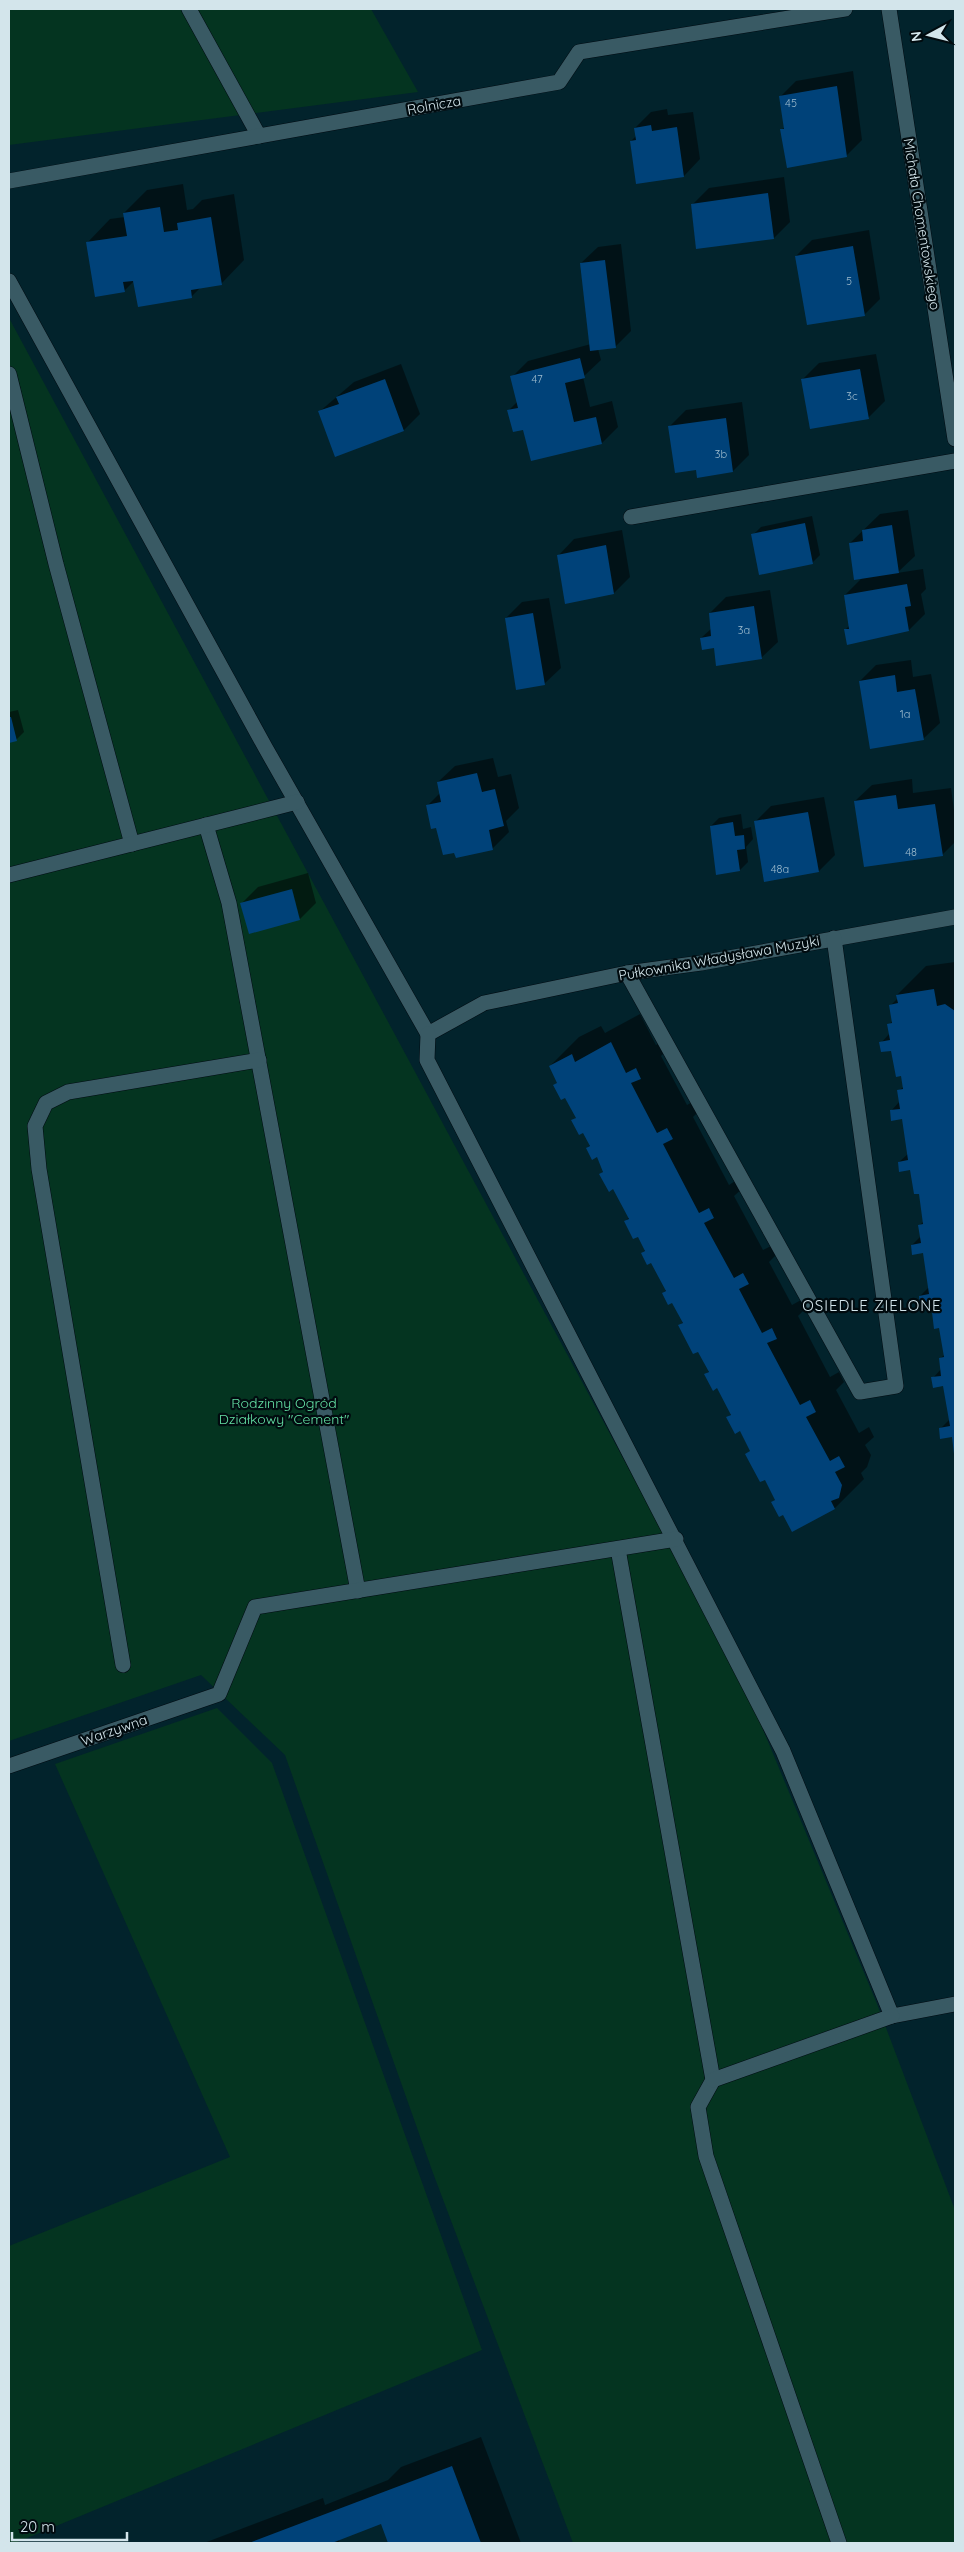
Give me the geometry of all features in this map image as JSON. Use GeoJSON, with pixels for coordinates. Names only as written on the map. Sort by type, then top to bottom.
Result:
{"type":"FeatureCollection","features":[{"type":"Feature","properties":{"kind":"street"},"geometry":{"type":"LineString","coordinates":[[189,9],[259,136]]}},
{"type":"Feature","properties":{"kind":"street","name":"Rolnicza"},"geometry":{"type":"LineString","coordinates":[[9,181],[559,82],[579,52],[844,9]]}},
{"type":"Feature","properties":{"kind":"street","name":"Michała Chomentowskiego"},"geometry":{"type":"LineString","coordinates":[[889,9],[955,439]]}},
{"type":"Feature","properties":{"kind":"street"},"geometry":{"type":"LineString","coordinates":[[9,281],[297,802],[428,1034],[427,1060],[676,1539],[783,1751],[892,2016]]}},
{"type":"Feature","properties":{"kind":"street"},"geometry":{"type":"LineString","coordinates":[[9,374],[56,564],[132,844]]}},
{"type":"Feature","properties":{"kind":"street"},"geometry":{"type":"LineString","coordinates":[[631,517],[955,460]]}},
{"type":"Feature","properties":{"kind":"street"},"geometry":{"type":"LineString","coordinates":[[9,875],[297,802]]}},
{"type":"Feature","properties":{"kind":"street"},"geometry":{"type":"LineString","coordinates":[[206,826],[229,903],[358,1590],[676,1539]]}},
{"type":"Feature","properties":{"kind":"street","name":"Pułkownika Władysława Muzyki"},"geometry":{"type":"LineString","coordinates":[[428,1034],[484,1003],[627,973],[701,963],[955,917]]}},
{"type":"Feature","properties":{"kind":"street"},"geometry":{"type":"LineString","coordinates":[[627,973],[860,1392],[896,1386],[834,938]]}},
{"type":"Feature","properties":{"kind":"street"},"geometry":{"type":"LineString","coordinates":[[122,1665],[39,1169],[35,1126],[46,1103],[68,1092],[259,1060]]}},
{"type":"Feature","properties":{"kind":"street"},"geometry":{"type":"LineString","coordinates":[[618,1548],[713,2080],[698,2108],[706,2156],[839,2543]]}},
{"type":"Feature","properties":{"kind":"street","name":"Warzywna"},"geometry":{"type":"LineString","coordinates":[[9,1766],[219,1694],[254,1607],[358,1590]]}},
{"type":"Feature","properties":{"kind":"street"},"geometry":{"type":"LineString","coordinates":[[713,2080],[892,2016],[955,2004]]}},
{"type":"Feature","properties":{"kind":"green space"},"geometry":{"type":"Polygon","coordinates":[[[9,9],[371,9],[418,92],[9,145],[9,9]]]}},
{"type":"Feature","properties":{"kind":"green space","name":"Rodzinny Ogród Działkowy \"Cement\""},"geometry":{"type":"Polygon","coordinates":[[[9,318],[742,1679],[877,2004],[955,2210],[955,2543],[573,2543],[433,2173],[285,1755],[201,1675],[9,1741],[9,318]]]}},
{"type":"Feature","properties":{"kind":"green space"},"geometry":{"type":"Polygon","coordinates":[[[217,1708],[272,1763],[482,2350],[15,2543],[9,2543],[9,2246],[230,2157],[55,1764],[217,1708]]]}},
{"type":"Feature","properties":{"kind":"building"},"geometry":{"type":"Polygon","coordinates":[[[837,86],[847,157],[787,168],[780,129],[784,129],[779,96],[837,86]]]}},
{"type":"Feature","properties":{"kind":"building"},"geometry":{"type":"Polygon","coordinates":[[[651,125],[652,131],[677,127],[684,177],[636,184],[630,141],[636,140],[634,128],[651,125]]]}},
{"type":"Feature","properties":{"kind":"building"},"geometry":{"type":"Polygon","coordinates":[[[768,193],[774,239],[696,249],[691,204],[768,193]]]}},
{"type":"Feature","properties":{"kind":"building"},"geometry":{"type":"Polygon","coordinates":[[[160,207],[164,232],[178,230],[177,223],[211,217],[222,285],[191,290],[192,298],[138,307],[133,281],[123,282],[125,292],[95,297],[86,242],[127,236],[123,213],[160,207]]]}},
{"type":"Feature","properties":{"kind":"building"},"geometry":{"type":"Polygon","coordinates":[[[853,246],[865,316],[807,325],[795,256],[853,246]]]}},
{"type":"Feature","properties":{"kind":"building"},"geometry":{"type":"Polygon","coordinates":[[[605,260],[616,348],[590,351],[580,263],[605,260]]]}},
{"type":"Feature","properties":{"kind":"building"},"geometry":{"type":"Polygon","coordinates":[[[580,358],[585,378],[565,383],[574,422],[596,417],[602,444],[531,461],[523,430],[513,432],[507,410],[518,408],[510,376],[580,358]]]}},
{"type":"Feature","properties":{"kind":"building"},"geometry":{"type":"Polygon","coordinates":[[[860,369],[869,419],[810,429],[801,379],[860,369]]]}},
{"type":"Feature","properties":{"kind":"building"},"geometry":{"type":"Polygon","coordinates":[[[385,379],[404,431],[335,457],[318,411],[339,404],[336,397],[385,379]]]}},
{"type":"Feature","properties":{"kind":"building"},"geometry":{"type":"Polygon","coordinates":[[[726,418],[733,472],[697,478],[696,470],[675,473],[668,426],[726,418]]]}},
{"type":"Feature","properties":{"kind":"building"},"geometry":{"type":"Polygon","coordinates":[[[805,523],[813,564],[759,575],[751,534],[805,523]]]}},
{"type":"Feature","properties":{"kind":"building"},"geometry":{"type":"Polygon","coordinates":[[[892,525],[899,573],[854,580],[849,543],[863,541],[862,530],[892,525]]]}},
{"type":"Feature","properties":{"kind":"building"},"geometry":{"type":"Polygon","coordinates":[[[606,545],[614,594],[565,604],[557,555],[606,545]]]}},
{"type":"Feature","properties":{"kind":"building"},"geometry":{"type":"Polygon","coordinates":[[[907,584],[911,606],[905,607],[909,631],[847,645],[844,629],[849,629],[844,595],[907,584]]]}},
{"type":"Feature","properties":{"kind":"building"},"geometry":{"type":"Polygon","coordinates":[[[754,606],[762,659],[716,666],[714,648],[702,650],[700,638],[711,636],[709,613],[754,606]]]}},
{"type":"Feature","properties":{"kind":"building"},"geometry":{"type":"Polygon","coordinates":[[[533,613],[545,685],[516,690],[505,618],[533,613]]]}},
{"type":"Feature","properties":{"kind":"building"},"geometry":{"type":"Polygon","coordinates":[[[895,675],[897,692],[915,689],[924,740],[870,749],[859,681],[895,675]]]}},
{"type":"Feature","properties":{"kind":"building"},"geometry":{"type":"Polygon","coordinates":[[[9,717],[11,717],[17,741],[9,743],[9,717]]]}},
{"type":"Feature","properties":{"kind":"building"},"geometry":{"type":"Polygon","coordinates":[[[477,773],[482,792],[495,789],[504,826],[489,830],[493,850],[456,858],[454,853],[443,855],[436,828],[431,829],[426,805],[441,802],[437,782],[477,773]]]}},
{"type":"Feature","properties":{"kind":"building"},"geometry":{"type":"Polygon","coordinates":[[[896,795],[898,809],[935,804],[943,856],[864,867],[854,801],[896,795]]]}},
{"type":"Feature","properties":{"kind":"building"},"geometry":{"type":"Polygon","coordinates":[[[808,812],[819,872],[764,882],[754,821],[808,812]]]}},
{"type":"Feature","properties":{"kind":"building"},"geometry":{"type":"Polygon","coordinates":[[[733,822],[735,836],[744,835],[745,849],[737,850],[740,871],[716,875],[710,826],[733,822]]]}},
{"type":"Feature","properties":{"kind":"building"},"geometry":{"type":"Polygon","coordinates":[[[292,889],[300,920],[249,934],[240,903],[292,889]]]}},
{"type":"Feature","properties":{"kind":"building"},"geometry":{"type":"Polygon","coordinates":[[[934,989],[937,1006],[945,1004],[955,1011],[954,1454],[952,1437],[940,1439],[939,1428],[950,1426],[943,1386],[933,1388],[931,1377],[941,1376],[939,1358],[944,1357],[939,1328],[934,1329],[931,1304],[920,1306],[919,1296],[929,1294],[923,1253],[912,1255],[911,1245],[921,1243],[918,1225],[923,1224],[919,1194],[914,1194],[910,1170],[899,1172],[898,1162],[908,1160],[902,1119],[891,1121],[890,1110],[900,1109],[897,1090],[903,1089],[901,1076],[896,1077],[891,1051],[881,1052],[879,1042],[890,1040],[887,1024],[892,1023],[889,1005],[898,1003],[896,995],[934,989]]]}},
{"type":"Feature","properties":{"kind":"building"},"geometry":{"type":"Polygon","coordinates":[[[611,1042],[626,1073],[636,1068],[641,1079],[631,1083],[657,1133],[667,1128],[673,1139],[663,1144],[699,1213],[709,1208],[714,1218],[704,1223],[734,1278],[743,1273],[749,1284],[739,1289],[762,1333],[772,1328],[777,1339],[767,1343],[800,1405],[810,1400],[816,1412],[806,1417],[830,1461],[839,1456],[845,1467],[835,1472],[842,1485],[839,1498],[831,1501],[835,1509],[792,1532],[783,1515],[779,1517],[771,1502],[775,1500],[765,1480],[760,1482],[745,1454],[750,1451],[740,1431],[735,1434],[726,1417],[731,1415],[717,1388],[713,1391],[704,1374],[709,1372],[698,1352],[693,1354],[678,1325],[683,1323],[672,1303],[668,1305],[662,1293],[666,1291],[651,1263],[647,1265],[641,1253],[645,1251],[638,1237],[633,1239],[624,1221],[629,1219],[613,1189],[609,1192],[599,1174],[603,1172],[597,1157],[592,1160],[586,1148],[590,1146],[583,1133],[579,1135],[571,1120],[576,1118],[565,1098],[561,1100],[553,1085],[557,1083],[549,1066],[572,1054],[575,1062],[611,1042]]]}},
{"type":"Feature","properties":{"kind":"building"},"geometry":{"type":"Polygon","coordinates":[[[452,2466],[481,2543],[388,2543],[381,2524],[332,2543],[249,2543],[452,2466]]]}},
{"type":"Feature","properties":{"kind":"district","name":"OSIEDLE ZIELONE"},"geometry":{"type":"Point","coordinates":[872,1305]}}]}
